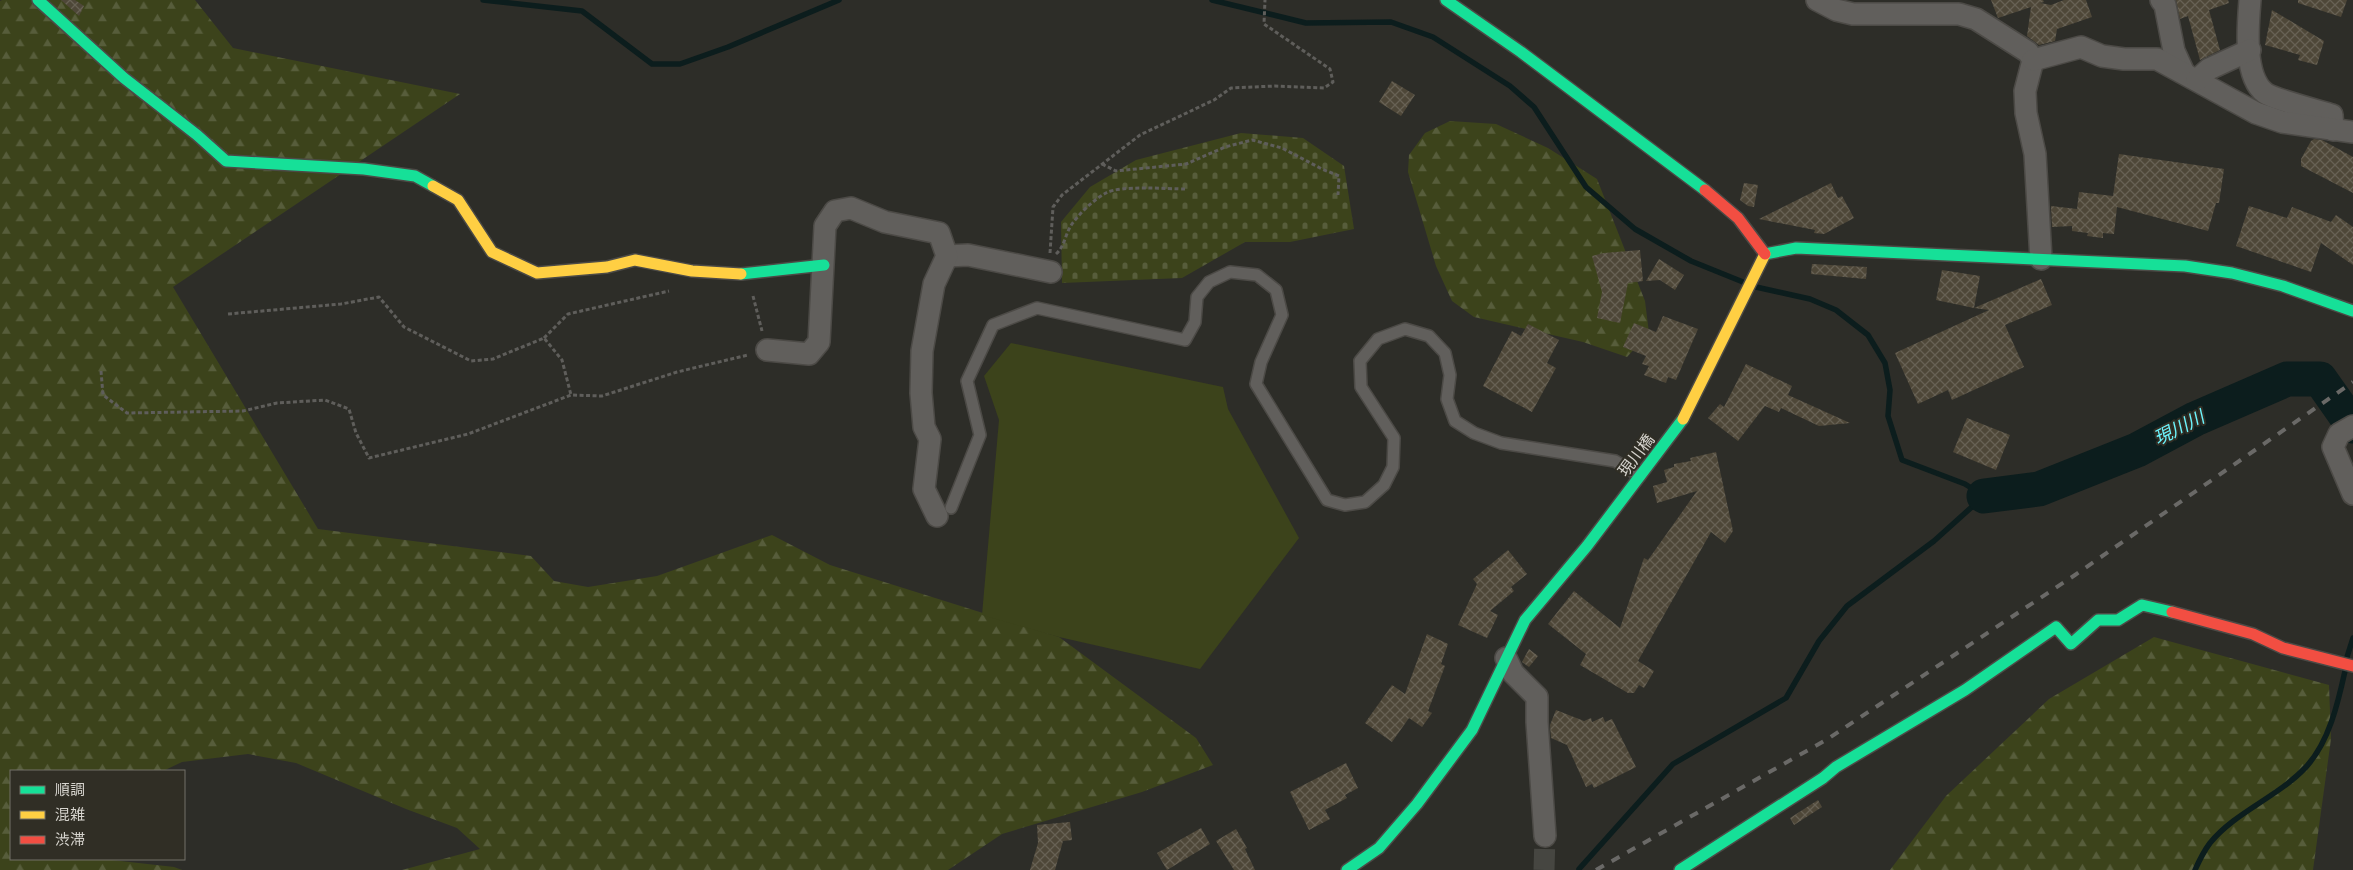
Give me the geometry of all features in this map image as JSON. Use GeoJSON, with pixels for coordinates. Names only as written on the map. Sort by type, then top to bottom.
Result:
{"type":"FeatureCollection","features":[{"type":"Feature","properties":{"kind":"street"},"geometry":{"type":"LineString","coordinates":[[38,0],[124,78],[226,161],[364,169],[415,176],[458,200],[492,252],[537,273],[607,267],[635,260],[692,271],[748,274],[824,265]]}},
{"type":"Feature","properties":{"kind":"street"},"geometry":{"type":"LineString","coordinates":[[1446,0],[1522,52],[1711,196],[1738,218],[1765,254],[1796,248],[2185,266],[2232,273],[2283,286],[2353,311]]}},
{"type":"Feature","properties":{"kind":"street"},"geometry":{"type":"LineString","coordinates":[[1817,0],[1836,10],[1853,14],[1959,14],[1976,19],[2028,52],[2033,60],[2025,91],[2026,113],[2035,154],[2041,260]]}},
{"type":"Feature","properties":{"kind":"street"},"geometry":{"type":"LineString","coordinates":[[2161,0],[2165,5],[2174,51],[2191,76]]}},
{"type":"Feature","properties":{"kind":"street"},"geometry":{"type":"LineString","coordinates":[[2250,0],[2248,26],[2252,75],[2265,93],[2332,115],[2343,131]]}},
{"type":"Feature","properties":{"kind":"street"},"geometry":{"type":"LineString","coordinates":[[2033,60],[2081,47],[2102,56],[2157,59],[2256,113],[2282,122],[2343,131]]}},
{"type":"Feature","properties":{"kind":"street"},"geometry":{"type":"LineString","coordinates":[[2191,76],[2250,50]]}},
{"type":"Feature","properties":{"kind":"street"},"geometry":{"type":"LineString","coordinates":[[767,350],[809,354],[819,342],[825,226],[835,211],[851,208],[886,222],[939,234],[947,256],[934,284],[922,351],[921,393],[924,427],[930,439],[924,489],[944,512]]}},
{"type":"Feature","properties":{"kind":"street","name":"現川橋"},"geometry":{"type":"LineString","coordinates":[[1348,870],[1379,848],[1417,804],[1472,730],[1525,620],[1587,546],[1683,419],[1747,294],[1765,254]]}},
{"type":"Feature","properties":{"kind":"street"},"geometry":{"type":"LineString","coordinates":[[947,256],[968,255],[1051,272]]}},
{"type":"Feature","properties":{"kind":"street"},"geometry":{"type":"LineString","coordinates":[[2346,430],[2333,447],[2353,494]]}},
{"type":"Feature","properties":{"kind":"street"},"geometry":{"type":"LineString","coordinates":[[1680,870],[1823,778],[1836,766],[1965,690],[2056,627],[2071,644],[2098,620],[2118,620],[2142,605],[2208,620],[2253,634],[2283,648],[2353,666]]}},
{"type":"Feature","properties":{"kind":"street"},"geometry":{"type":"LineString","coordinates":[[1506,658],[1513,673],[1537,696],[1536,722],[1545,836]]}},
{"type":"Feature","properties":{"kind":"lane"},"geometry":{"type":"LineString","coordinates":[[944,512],[980,435],[967,381],[993,325],[1037,308],[1184,340],[1195,322],[1197,297],[1209,282],[1230,272],[1257,275],[1276,290],[1282,315],[1261,362],[1256,384],[1328,500],[1345,505],[1365,502],[1384,485],[1393,467],[1394,438],[1361,387],[1360,361],[1378,339],[1405,329],[1429,336],[1445,353],[1450,375],[1447,399],[1455,421],[1474,433],[1501,443],[1615,460],[1640,476]]}},
{"type":"Feature","properties":{"kind":"path"},"geometry":{"type":"LineString","coordinates":[[1186,189],[1129,189],[1107,192],[1089,206],[1071,225],[1062,249],[1050,260],[1049,240],[1053,207],[1062,195],[1140,135],[1214,100],[1232,88],[1275,86],[1324,88],[1333,82],[1330,69],[1264,24],[1265,0]]}},
{"type":"Feature","properties":{"kind":"path"},"geometry":{"type":"LineString","coordinates":[[1102,164],[1116,172],[1186,164],[1225,147],[1252,140],[1282,148],[1339,176],[1338,195]]}},
{"type":"Feature","properties":{"kind":"path"},"geometry":{"type":"LineString","coordinates":[[228,314],[341,304],[379,297],[404,327],[471,361],[493,359],[544,338],[568,314],[684,288],[692,271]]}},
{"type":"Feature","properties":{"kind":"path"},"geometry":{"type":"LineString","coordinates":[[101,371],[104,395],[127,413],[243,412],[277,402],[325,400],[349,409],[356,433],[369,458],[468,434],[571,395],[602,396],[677,372],[767,350],[748,274]]}},
{"type":"Feature","properties":{"kind":"path"},"geometry":{"type":"LineString","coordinates":[[544,338],[562,360],[571,395]]}},
{"type":"Feature","properties":{"kind":"green space"},"geometry":{"type":"Polygon","coordinates":[[[195,0],[233,48],[460,94],[173,287],[318,529],[531,556],[554,581],[588,587],[657,576],[772,535],[830,565],[1059,637],[1196,738],[1213,765],[1142,792],[1002,834],[948,870],[402,870],[480,849],[457,828],[296,763],[248,754],[182,762],[165,770],[10,770],[10,860],[112,860],[174,867],[182,870],[0,870],[0,1],[195,0]]]}},
{"type":"Feature","properties":{"kind":"green space"},"geometry":{"type":"Polygon","coordinates":[[[1450,121],[1496,124],[1548,148],[1597,179],[1645,301],[1649,333],[1627,357],[1583,342],[1474,317],[1452,301],[1436,266],[1408,172],[1409,155],[1425,133],[1450,121]]]}},
{"type":"Feature","properties":{"kind":"green space"},"geometry":{"type":"Polygon","coordinates":[[[1241,133],[1303,138],[1344,166],[1354,229],[1290,242],[1245,242],[1182,278],[1062,283],[1061,222],[1090,187],[1136,160],[1241,133]]]}},
{"type":"Feature","properties":{"kind":"green space"},"geometry":{"type":"Polygon","coordinates":[[[1011,343],[1223,387],[1228,409],[1299,538],[1200,669],[1059,637],[982,615],[999,420],[984,376],[1011,343]]]}},
{"type":"Feature","properties":{"kind":"green space"},"geometry":{"type":"Polygon","coordinates":[[[2154,637],[2329,685],[2331,739],[2313,870],[1890,870],[1946,796],[2049,699],[2154,637]]]}},
{"type":"Feature","properties":{"kind":"building"},"geometry":{"type":"Polygon","coordinates":[[[61,0],[75,0],[84,6],[79,16],[61,0]]]}},
{"type":"Feature","properties":{"kind":"building"},"geometry":{"type":"Polygon","coordinates":[[[1991,0],[2043,0],[2044,2],[2040,3],[2051,5],[2064,0],[2086,0],[2092,17],[2057,29],[2055,41],[2039,45],[2027,36],[2031,7],[1998,18],[1991,0]]]}},
{"type":"Feature","properties":{"kind":"building"},"geometry":{"type":"Polygon","coordinates":[[[2176,0],[2228,0],[2229,3],[2209,10],[2220,50],[2200,60],[2188,16],[2180,19],[2176,0]]]}},
{"type":"Feature","properties":{"kind":"building"},"geometry":{"type":"Polygon","coordinates":[[[2298,0],[2347,0],[2341,17],[2298,3],[2298,0]]]}},
{"type":"Feature","properties":{"kind":"building"},"geometry":{"type":"Polygon","coordinates":[[[2272,10],[2324,41],[2317,65],[2298,60],[2300,55],[2265,45],[2272,10]]]}},
{"type":"Feature","properties":{"kind":"building"},"geometry":{"type":"Polygon","coordinates":[[[1392,81],[1415,95],[1401,116],[1379,102],[1392,81]]]}},
{"type":"Feature","properties":{"kind":"building"},"geometry":{"type":"Polygon","coordinates":[[[2314,139],[2322,140],[2353,157],[2353,193],[2301,166],[2301,159],[2314,139]]]}},
{"type":"Feature","properties":{"kind":"building"},"geometry":{"type":"Polygon","coordinates":[[[2119,154],[2224,169],[2219,203],[2216,203],[2208,231],[2117,207],[2114,234],[2103,233],[2103,238],[2087,236],[2088,233],[2072,231],[2072,226],[2052,227],[2051,206],[2077,209],[2079,192],[2113,196],[2119,154]]]}},
{"type":"Feature","properties":{"kind":"building"},"geometry":{"type":"Polygon","coordinates":[[[1744,183],[1758,185],[1754,207],[1748,206],[1740,200],[1744,183]]]}},
{"type":"Feature","properties":{"kind":"building"},"geometry":{"type":"Polygon","coordinates":[[[1831,183],[1838,198],[1842,196],[1854,218],[1824,234],[1814,233],[1815,230],[1759,219],[1831,183]]]}},
{"type":"Feature","properties":{"kind":"building"},"geometry":{"type":"Polygon","coordinates":[[[2249,206],[2287,218],[2292,207],[2331,222],[2336,215],[2353,227],[2353,265],[2321,243],[2311,272],[2236,246],[2249,206]]]}},
{"type":"Feature","properties":{"kind":"building"},"geometry":{"type":"Polygon","coordinates":[[[1640,250],[1643,281],[1628,283],[1620,323],[1597,318],[1602,292],[1592,256],[1640,250]]]}},
{"type":"Feature","properties":{"kind":"building"},"geometry":{"type":"Polygon","coordinates":[[[1659,259],[1684,275],[1675,290],[1660,280],[1646,281],[1659,259]]]}},
{"type":"Feature","properties":{"kind":"building"},"geometry":{"type":"Polygon","coordinates":[[[1812,264],[1867,267],[1866,279],[1811,274],[1812,264]]]}},
{"type":"Feature","properties":{"kind":"building"},"geometry":{"type":"Polygon","coordinates":[[[1942,270],[1980,276],[1974,308],[1936,300],[1942,270]]]}},
{"type":"Feature","properties":{"kind":"building"},"geometry":{"type":"Polygon","coordinates":[[[2041,279],[2052,305],[2005,325],[2024,367],[1952,400],[1948,390],[1918,404],[1895,353],[1989,310],[1974,308],[2041,279]]]}},
{"type":"Feature","properties":{"kind":"building"},"geometry":{"type":"Polygon","coordinates":[[[1663,316],[1698,329],[1676,380],[1668,377],[1666,383],[1644,375],[1649,366],[1642,364],[1646,356],[1623,347],[1634,323],[1656,332],[1663,316]]]}},
{"type":"Feature","properties":{"kind":"building"},"geometry":{"type":"Polygon","coordinates":[[[1528,324],[1559,340],[1547,363],[1556,368],[1532,412],[1483,386],[1512,331],[1521,336],[1528,324]]]}},
{"type":"Feature","properties":{"kind":"building"},"geometry":{"type":"Polygon","coordinates":[[[1746,364],[1792,386],[1788,395],[1850,423],[1819,426],[1781,408],[1779,412],[1765,406],[1738,441],[1708,418],[1720,404],[1724,407],[1746,364]]]}},
{"type":"Feature","properties":{"kind":"building"},"geometry":{"type":"Polygon","coordinates":[[[1967,418],[2010,435],[1996,470],[1953,452],[1967,418]]]}},
{"type":"Feature","properties":{"kind":"building"},"geometry":{"type":"Polygon","coordinates":[[[1716,452],[1733,531],[1725,543],[1711,532],[1638,661],[1654,671],[1644,688],[1639,685],[1634,693],[1628,693],[1580,665],[1586,654],[1548,624],[1574,591],[1620,628],[1644,558],[1648,560],[1697,491],[1657,503],[1653,486],[1667,482],[1664,470],[1674,467],[1674,464],[1691,461],[1690,458],[1716,452]]]}},
{"type":"Feature","properties":{"kind":"building"},"geometry":{"type":"Polygon","coordinates":[[[1508,550],[1527,574],[1511,587],[1514,591],[1490,611],[1498,615],[1487,638],[1458,625],[1477,584],[1473,579],[1508,550]]]}},
{"type":"Feature","properties":{"kind":"building"},"geometry":{"type":"Polygon","coordinates":[[[1427,634],[1448,644],[1441,664],[1445,666],[1428,711],[1432,713],[1422,727],[1409,718],[1392,742],[1365,723],[1392,685],[1405,694],[1427,634]]]}},
{"type":"Feature","properties":{"kind":"building"},"geometry":{"type":"Polygon","coordinates":[[[1529,649],[1538,656],[1529,667],[1522,662],[1529,649]]]}},
{"type":"Feature","properties":{"kind":"building"},"geometry":{"type":"Polygon","coordinates":[[[1556,710],[1584,721],[1591,718],[1592,722],[1603,717],[1605,722],[1612,719],[1636,767],[1594,788],[1592,784],[1586,787],[1567,745],[1551,738],[1550,725],[1556,710]]]}},
{"type":"Feature","properties":{"kind":"building"},"geometry":{"type":"Polygon","coordinates":[[[1346,763],[1358,788],[1345,795],[1347,798],[1325,810],[1330,819],[1309,830],[1290,792],[1346,763]]]}},
{"type":"Feature","properties":{"kind":"building"},"geometry":{"type":"Polygon","coordinates":[[[1818,800],[1822,807],[1794,825],[1790,818],[1818,800]]]}},
{"type":"Feature","properties":{"kind":"building"},"geometry":{"type":"Polygon","coordinates":[[[1070,822],[1072,840],[1063,841],[1055,870],[1030,870],[1038,843],[1037,825],[1070,822]]]}},
{"type":"Feature","properties":{"kind":"building"},"geometry":{"type":"Polygon","coordinates":[[[1201,828],[1210,844],[1167,870],[1157,853],[1201,828]]]}},
{"type":"Feature","properties":{"kind":"building"},"geometry":{"type":"Polygon","coordinates":[[[1236,829],[1247,848],[1245,849],[1255,870],[1234,870],[1216,841],[1236,829]]]}},
{"type":"Feature","properties":{"kind":"waterway"},"geometry":{"type":"LineString","coordinates":[[483,0],[582,11],[652,64],[680,64],[728,47],[839,0]]}},
{"type":"Feature","properties":{"kind":"waterway"},"geometry":{"type":"LineString","coordinates":[[1212,0],[1306,23],[1391,22],[1433,37],[1510,86],[1534,107],[1586,187],[1635,229],[1691,261],[1743,282]]}},
{"type":"Feature","properties":{"kind":"waterway"},"geometry":{"type":"LineString","coordinates":[[1579,869],[1673,764],[1786,698],[1819,641],[1847,606],[1934,541],[1984,496],[1965,484],[1902,460],[1888,416],[1890,390],[1885,363],[1868,335],[1836,310],[1810,299],[1756,287]]}},
{"type":"Feature","properties":{"kind":"waterway","name":"現川川"},"geometry":{"type":"LineString","coordinates":[[1984,496],[2039,489],[2137,450],[2195,419],[2287,379],[2320,379],[2353,426]]}},
{"type":"Feature","properties":{"kind":"waterway"},"geometry":{"type":"LineString","coordinates":[[2347,657],[2353,638]]}},
{"type":"Feature","properties":{"kind":"waterway"},"geometry":{"type":"LineString","coordinates":[[2195,870],[2208,846],[2220,832],[2295,778],[2314,757],[2332,722],[2345,671]]}},
{"type":"Feature","properties":{"kind":"tunnel"},"geometry":{"type":"LineString","coordinates":[[1544,870],[1545,836]]}},
{"type":"Feature","properties":{"kind":"railway"},"geometry":{"type":"LineString","coordinates":[[1596,870],[1826,740],[2075,575],[2353,382]]}},
{"type":"Feature","properties":{"kind":"traffic: fast"},"geometry":{"type":"LineString","coordinates":[[38,0],[124,78],[197,135],[226,161],[364,169],[415,176],[433,186]]}},
{"type":"Feature","properties":{"kind":"traffic: fast"},"geometry":{"type":"LineString","coordinates":[[1446,0],[1521,52],[1705,190]]}},
{"type":"Feature","properties":{"kind":"traffic: fast"},"geometry":{"type":"LineString","coordinates":[[1765,254],[1796,248],[2185,266],[2232,273],[2283,286],[2353,311]]}},
{"type":"Feature","properties":{"kind":"traffic: fast"},"geometry":{"type":"LineString","coordinates":[[741,274],[824,265]]}},
{"type":"Feature","properties":{"kind":"traffic: fast"},"geometry":{"type":"LineString","coordinates":[[1347,870],[1379,848],[1417,804],[1472,730],[1525,620],[1587,546],[1683,419]]}},
{"type":"Feature","properties":{"kind":"traffic: fast"},"geometry":{"type":"LineString","coordinates":[[1680,870],[1823,778],[1836,767],[1965,690],[2056,627],[2071,644],[2098,620],[2118,620],[2142,605],[2172,612]]}},
{"type":"Feature","properties":{"kind":"traffic: slow"},"geometry":{"type":"LineString","coordinates":[[433,186],[458,200],[492,252],[537,273],[607,267],[635,260],[692,271],[741,274]]}},
{"type":"Feature","properties":{"kind":"traffic: slow"},"geometry":{"type":"LineString","coordinates":[[1683,419],[1765,254]]}},
{"type":"Feature","properties":{"kind":"traffic: jam"},"geometry":{"type":"LineString","coordinates":[[1705,190],[1738,218],[1765,254]]}},
{"type":"Feature","properties":{"kind":"traffic: jam"},"geometry":{"type":"LineString","coordinates":[[2172,612],[2253,634],[2283,648],[2353,666]]}}]}
